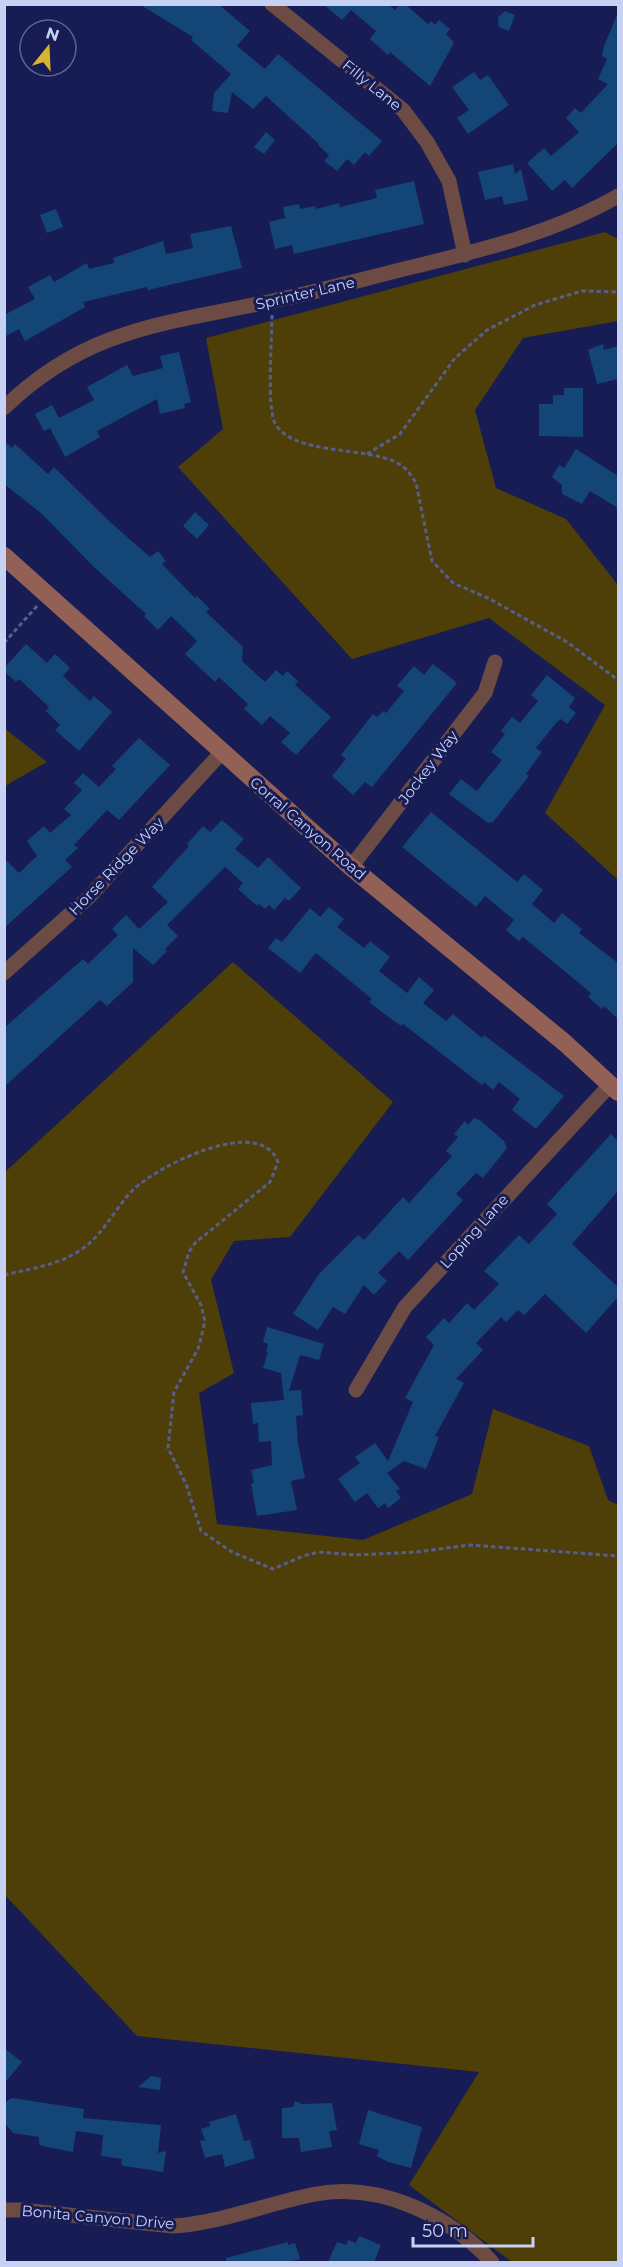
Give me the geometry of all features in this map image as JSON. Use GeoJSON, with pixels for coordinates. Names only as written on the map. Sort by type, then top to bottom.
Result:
{"type":"FeatureCollection","features":[{"type":"Feature","properties":{"kind":"main road","name":"Corral Canyon Road"},"geometry":{"type":"LineString","coordinates":[[4,556],[351,867],[565,1043],[614,1088]]}},
{"type":"Feature","properties":{"kind":"street","name":"Filly Lane"},"geometry":{"type":"LineString","coordinates":[[272,4],[404,110],[449,181],[465,255]]}},
{"type":"Feature","properties":{"kind":"street","name":"Sprinter Lane"},"geometry":{"type":"LineString","coordinates":[[4,408],[50,370],[95,344],[135,330],[272,301],[465,255],[538,231],[600,207],[618,196]]}},
{"type":"Feature","properties":{"kind":"street","name":"Jockey Way"},"geometry":{"type":"LineString","coordinates":[[351,867],[485,693],[495,662]]}},
{"type":"Feature","properties":{"kind":"street","name":"Horse Ridge Way"},"geometry":{"type":"LineString","coordinates":[[4,973],[89,897],[222,752]]}},
{"type":"Feature","properties":{"kind":"street","name":"Loping Lane"},"geometry":{"type":"LineString","coordinates":[[356,1390],[405,1307],[614,1088]]}},
{"type":"Feature","properties":{"kind":"street","name":"Bonita Canyon Drive"},"geometry":{"type":"LineString","coordinates":[[4,2210],[173,2226],[198,2223],[317,2193],[361,2193],[390,2199],[443,2221],[492,2262]]}},
{"type":"Feature","properties":{"kind":"path"},"geometry":{"type":"LineString","coordinates":[[366,454],[400,434],[455,358],[487,330],[536,305],[582,291],[618,292]]}},
{"type":"Feature","properties":{"kind":"path"},"geometry":{"type":"LineString","coordinates":[[272,301],[274,421],[283,434],[299,441],[366,454],[398,463],[409,472],[416,483],[432,561],[453,583],[488,598],[567,642],[618,680]]}},
{"type":"Feature","properties":{"kind":"path"},"geometry":{"type":"LineString","coordinates":[[4,643],[47,595]]}},
{"type":"Feature","properties":{"kind":"path"},"geometry":{"type":"LineString","coordinates":[[4,1275],[58,1263],[86,1246],[105,1228],[132,1190],[160,1168],[216,1146],[248,1141],[268,1148],[275,1154],[278,1161],[270,1182],[195,1243],[184,1265],[183,1272],[201,1305],[205,1322],[198,1349],[174,1392],[168,1448],[186,1484],[201,1531],[213,1542],[273,1569],[319,1552],[356,1555],[470,1545],[618,1556]]}},
{"type":"Feature","properties":{"kind":"shaded area"},"geometry":{"type":"Polygon","coordinates":[[[605,232],[618,239],[618,321],[523,338],[475,410],[496,488],[566,519],[618,585],[618,880],[545,813],[605,705],[489,618],[352,659],[178,467],[223,429],[206,338],[605,232]]]}},
{"type":"Feature","properties":{"kind":"shaded area"},"geometry":{"type":"Polygon","coordinates":[[[4,728],[47,762],[5,786],[4,786],[4,728]]]}},
{"type":"Feature","properties":{"kind":"shaded area"},"geometry":{"type":"Polygon","coordinates":[[[233,962],[393,1102],[290,1237],[234,1241],[211,1280],[234,1373],[199,1393],[217,1524],[363,1540],[472,1494],[493,1409],[589,1446],[608,1500],[618,1505],[618,2262],[512,2262],[409,2185],[479,2072],[137,2036],[5,1895],[5,1172],[233,962]]]}},
{"type":"Feature","properties":{"kind":"building"},"geometry":{"type":"Polygon","coordinates":[[[139,4],[218,4],[250,31],[237,46],[265,69],[278,54],[382,141],[369,156],[365,152],[354,165],[347,159],[337,171],[324,161],[329,155],[319,144],[266,96],[253,109],[232,92],[228,113],[212,111],[214,93],[231,74],[191,40],[193,37],[139,4]]]}},
{"type":"Feature","properties":{"kind":"building"},"geometry":{"type":"Polygon","coordinates":[[[323,4],[388,4],[395,10],[400,4],[405,4],[428,24],[431,21],[435,25],[439,20],[450,29],[446,34],[454,43],[430,86],[390,52],[388,55],[370,39],[376,31],[351,10],[342,20],[323,4]]]}},
{"type":"Feature","properties":{"kind":"building"},"geometry":{"type":"Polygon","coordinates":[[[505,11],[515,15],[509,31],[499,27],[498,17],[505,11]]]}},
{"type":"Feature","properties":{"kind":"building"},"geometry":{"type":"Polygon","coordinates":[[[618,13],[618,143],[572,188],[565,180],[552,191],[527,163],[544,148],[551,156],[579,132],[566,118],[575,108],[581,113],[608,84],[598,79],[607,59],[602,56],[604,46],[618,13]]]}},
{"type":"Feature","properties":{"kind":"building"},"geometry":{"type":"Polygon","coordinates":[[[474,72],[480,80],[488,75],[509,105],[468,134],[457,118],[469,110],[452,87],[474,72]]]}},
{"type":"Feature","properties":{"kind":"building"},"geometry":{"type":"Polygon","coordinates":[[[266,132],[275,140],[264,154],[254,147],[266,132]]]}},
{"type":"Feature","properties":{"kind":"building"},"geometry":{"type":"Polygon","coordinates":[[[513,164],[515,174],[521,169],[528,200],[504,205],[502,196],[485,200],[478,172],[513,164]]]}},
{"type":"Feature","properties":{"kind":"building"},"geometry":{"type":"Polygon","coordinates":[[[414,181],[424,224],[294,254],[292,245],[275,249],[269,222],[285,218],[283,207],[299,204],[300,209],[315,206],[316,209],[339,203],[340,207],[377,198],[375,190],[414,181]]]}},
{"type":"Feature","properties":{"kind":"building"},"geometry":{"type":"Polygon","coordinates":[[[56,209],[63,227],[47,233],[40,215],[56,209]]]}},
{"type":"Feature","properties":{"kind":"building"},"geometry":{"type":"Polygon","coordinates":[[[231,226],[242,268],[148,290],[147,287],[83,302],[85,307],[25,341],[19,329],[4,337],[4,315],[35,299],[28,287],[50,275],[54,282],[87,263],[89,269],[114,263],[113,258],[163,241],[166,254],[193,248],[190,234],[231,226]]]}},
{"type":"Feature","properties":{"kind":"building"},"geometry":{"type":"Polygon","coordinates":[[[603,344],[604,350],[618,346],[618,379],[597,384],[588,350],[603,344]]]}},
{"type":"Feature","properties":{"kind":"building"},"geometry":{"type":"Polygon","coordinates":[[[179,352],[191,402],[184,404],[185,408],[160,414],[157,399],[97,431],[100,437],[65,457],[50,428],[44,431],[35,414],[52,405],[59,418],[94,400],[87,387],[127,365],[133,376],[163,368],[160,356],[179,352]]]}},
{"type":"Feature","properties":{"kind":"building"},"geometry":{"type":"Polygon","coordinates":[[[564,388],[583,388],[583,437],[539,436],[539,404],[553,404],[553,395],[564,395],[564,388]]]}},
{"type":"Feature","properties":{"kind":"building"},"geometry":{"type":"Polygon","coordinates":[[[4,441],[12,448],[15,444],[48,474],[54,467],[150,557],[158,551],[166,561],[162,564],[195,598],[197,596],[210,609],[206,612],[243,647],[242,661],[265,682],[276,670],[283,676],[287,671],[298,681],[295,685],[331,717],[296,755],[281,742],[290,733],[270,716],[262,725],[244,709],[248,704],[219,677],[215,682],[185,654],[197,641],[171,616],[158,630],[144,616],[146,614],[94,567],[41,513],[4,484],[4,441]]]}},
{"type":"Feature","properties":{"kind":"building"},"geometry":{"type":"Polygon","coordinates":[[[576,449],[618,476],[618,508],[590,491],[582,504],[562,494],[562,485],[552,477],[559,465],[564,468],[576,449]]]}},
{"type":"Feature","properties":{"kind":"building"},"geometry":{"type":"Polygon","coordinates":[[[195,512],[209,525],[197,539],[183,526],[195,512]]]}},
{"type":"Feature","properties":{"kind":"building"},"geometry":{"type":"Polygon","coordinates":[[[26,644],[47,663],[55,654],[70,668],[63,676],[90,701],[94,696],[112,712],[79,751],[55,730],[60,725],[46,711],[49,707],[19,679],[16,682],[4,671],[4,668],[26,644]]]}},
{"type":"Feature","properties":{"kind":"building"},"geometry":{"type":"Polygon","coordinates":[[[433,664],[457,683],[372,787],[365,782],[353,795],[332,776],[346,759],[341,755],[373,714],[377,717],[383,711],[386,713],[404,691],[397,686],[414,666],[424,675],[433,664]]]}},
{"type":"Feature","properties":{"kind":"building"},"geometry":{"type":"Polygon","coordinates":[[[547,675],[575,698],[569,707],[576,713],[567,724],[561,719],[556,723],[536,748],[542,752],[526,774],[529,776],[493,822],[488,823],[449,794],[461,779],[477,791],[502,760],[491,752],[505,734],[501,731],[512,717],[520,723],[538,701],[531,695],[547,675]]]}},
{"type":"Feature","properties":{"kind":"building"},"geometry":{"type":"Polygon","coordinates":[[[139,738],[170,765],[119,820],[107,810],[74,845],[78,848],[65,860],[72,867],[4,928],[4,858],[19,873],[37,856],[27,841],[44,826],[50,833],[71,815],[64,809],[82,790],[74,783],[83,773],[99,787],[116,769],[112,766],[139,738]]]}},
{"type":"Feature","properties":{"kind":"building"},"geometry":{"type":"Polygon","coordinates":[[[431,812],[517,882],[524,874],[543,890],[532,904],[554,923],[562,913],[582,929],[579,933],[618,963],[618,1019],[604,1006],[602,1009],[588,997],[591,993],[523,937],[519,941],[506,930],[514,920],[485,896],[476,907],[402,847],[431,812]]]}},
{"type":"Feature","properties":{"kind":"building"},"geometry":{"type":"Polygon","coordinates":[[[222,820],[244,839],[235,849],[258,868],[268,857],[301,888],[289,901],[285,898],[274,910],[269,905],[265,909],[259,904],[257,906],[238,889],[243,883],[225,867],[167,925],[178,936],[153,965],[133,948],[133,982],[107,1006],[100,1000],[4,1087],[4,1028],[83,959],[88,964],[118,935],[112,929],[126,915],[139,929],[168,902],[152,887],[189,846],[187,844],[203,826],[210,832],[222,820]]]}},
{"type":"Feature","properties":{"kind":"building"},"geometry":{"type":"Polygon","coordinates":[[[329,907],[344,919],[337,927],[364,948],[370,941],[390,957],[379,971],[407,993],[419,977],[434,990],[423,1003],[446,1021],[453,1014],[482,1038],[484,1035],[564,1096],[536,1129],[512,1110],[520,1099],[499,1082],[493,1090],[484,1082],[482,1085],[403,1024],[401,1026],[369,1002],[372,999],[316,953],[300,973],[268,948],[276,938],[282,942],[310,908],[320,917],[329,907]]]}},
{"type":"Feature","properties":{"kind":"building"},"geometry":{"type":"Polygon","coordinates":[[[474,1118],[481,1121],[504,1141],[507,1148],[483,1178],[476,1173],[456,1194],[463,1200],[446,1219],[408,1260],[399,1251],[378,1273],[387,1281],[374,1295],[364,1285],[345,1314],[333,1307],[318,1330],[293,1314],[319,1274],[358,1235],[364,1240],[403,1197],[409,1203],[452,1156],[446,1151],[458,1137],[454,1134],[465,1121],[468,1125],[474,1118]]]}},
{"type":"Feature","properties":{"kind":"building"},"geometry":{"type":"Polygon","coordinates":[[[611,1134],[618,1141],[618,1191],[572,1244],[618,1287],[618,1297],[586,1333],[545,1294],[524,1315],[518,1310],[506,1322],[501,1317],[476,1343],[483,1350],[456,1379],[464,1383],[435,1436],[439,1437],[426,1469],[404,1461],[387,1473],[400,1489],[396,1491],[401,1498],[388,1508],[385,1503],[378,1508],[367,1493],[355,1502],[338,1479],[360,1463],[355,1457],[375,1443],[388,1461],[413,1402],[405,1398],[434,1345],[426,1337],[444,1318],[449,1323],[467,1303],[474,1310],[499,1284],[484,1271],[519,1235],[529,1244],[557,1214],[547,1204],[611,1134]]]}},
{"type":"Feature","properties":{"kind":"building"},"geometry":{"type":"Polygon","coordinates":[[[267,1327],[324,1344],[319,1360],[300,1355],[289,1391],[301,1390],[303,1415],[296,1416],[298,1443],[305,1478],[291,1481],[297,1510],[257,1516],[251,1484],[254,1483],[251,1470],[272,1465],[271,1441],[259,1442],[258,1423],[253,1424],[251,1403],[284,1400],[281,1373],[263,1368],[268,1352],[266,1351],[268,1344],[263,1342],[267,1327]]]}},
{"type":"Feature","properties":{"kind":"building"},"geometry":{"type":"Polygon","coordinates":[[[4,2048],[22,2062],[4,2084],[4,2048]]]}},
{"type":"Feature","properties":{"kind":"building"},"geometry":{"type":"Polygon","coordinates":[[[151,2076],[161,2078],[160,2090],[138,2087],[151,2076]]]}},
{"type":"Feature","properties":{"kind":"building"},"geometry":{"type":"Polygon","coordinates":[[[12,2098],[84,2109],[83,2118],[161,2125],[158,2153],[166,2151],[163,2172],[124,2166],[121,2165],[122,2159],[101,2156],[103,2135],[76,2131],[73,2152],[42,2146],[39,2144],[39,2137],[13,2133],[4,2122],[4,2103],[12,2098]]]}},
{"type":"Feature","properties":{"kind":"building"},"geometry":{"type":"Polygon","coordinates":[[[295,2101],[302,2104],[332,2103],[337,2130],[329,2131],[332,2147],[301,2152],[299,2138],[282,2138],[282,2108],[293,2107],[295,2101]]]}},
{"type":"Feature","properties":{"kind":"building"},"geometry":{"type":"Polygon","coordinates":[[[368,2110],[422,2127],[411,2168],[388,2162],[377,2156],[379,2150],[359,2144],[368,2110]]]}},
{"type":"Feature","properties":{"kind":"building"},"geometry":{"type":"Polygon","coordinates":[[[236,2114],[244,2141],[250,2140],[255,2158],[225,2167],[222,2154],[205,2158],[200,2141],[205,2140],[201,2129],[210,2126],[209,2122],[236,2114]]]}},
{"type":"Feature","properties":{"kind":"building"},"geometry":{"type":"Polygon","coordinates":[[[359,2236],[381,2245],[374,2262],[328,2262],[337,2242],[346,2245],[348,2240],[356,2243],[359,2236]]]}},
{"type":"Feature","properties":{"kind":"building"},"geometry":{"type":"Polygon","coordinates":[[[288,2242],[288,2245],[295,2243],[300,2259],[289,2262],[226,2262],[226,2258],[288,2242]]]}}]}
